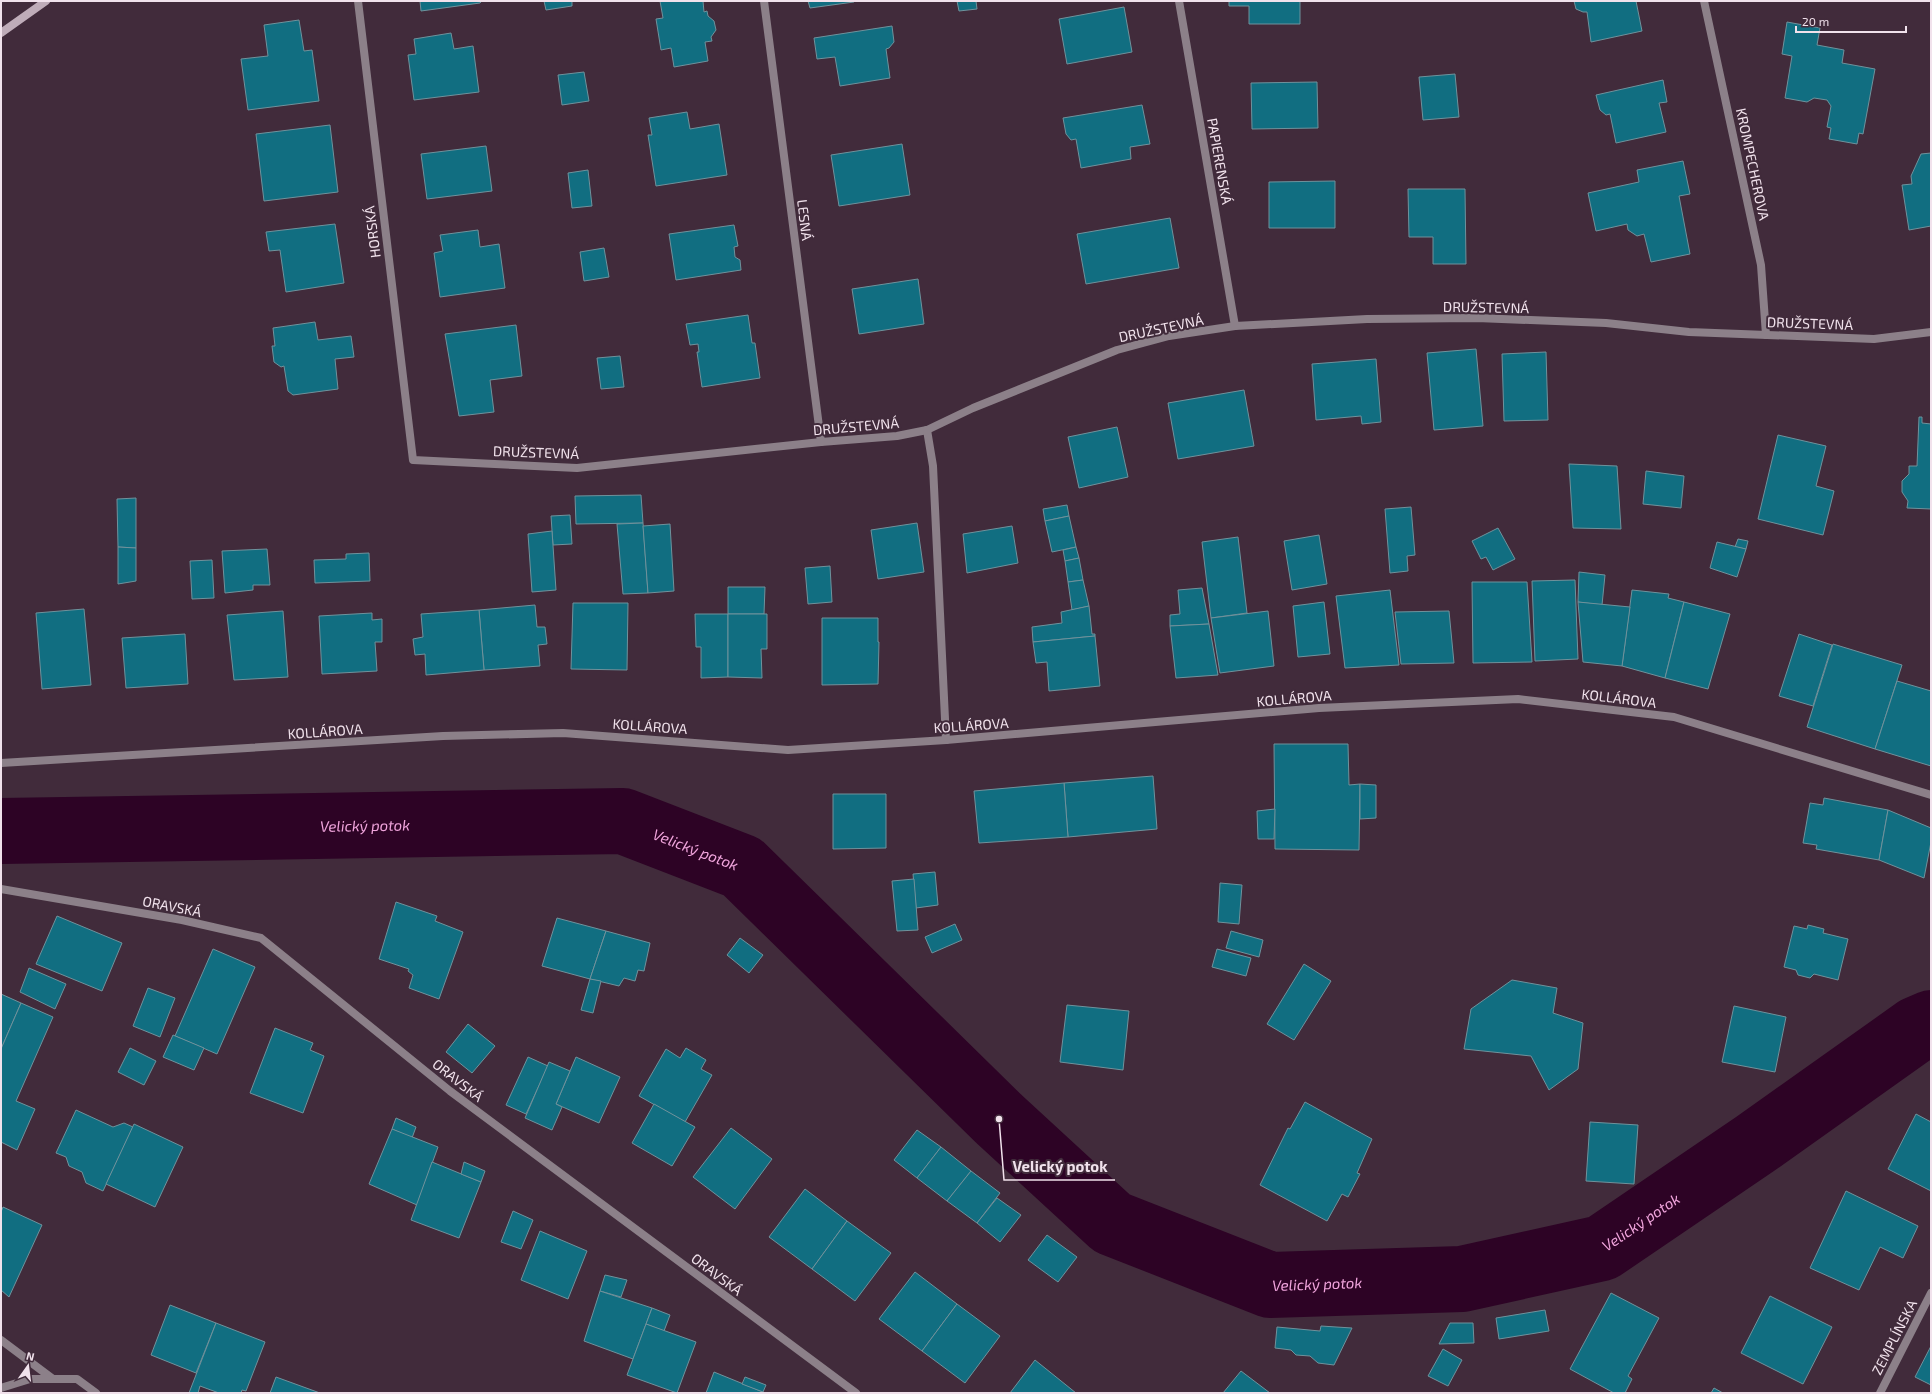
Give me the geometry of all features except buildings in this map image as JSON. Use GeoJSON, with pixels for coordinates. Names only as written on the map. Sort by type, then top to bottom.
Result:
{"type":"FeatureCollection","features":[{"type":"Feature","properties":{"kind":"main road"},"geometry":{"type":"LineString","coordinates":[[1,33],[46,1]]}},
{"type":"Feature","properties":{"kind":"street","name":"HORSKÁ"},"geometry":{"type":"LineString","coordinates":[[358,1],[413,460]]}},
{"type":"Feature","properties":{"kind":"street","name":"LESNÁ"},"geometry":{"type":"LineString","coordinates":[[764,1],[821,442]]}},
{"type":"Feature","properties":{"kind":"street","name":"PAPIERENSKÁ"},"geometry":{"type":"LineString","coordinates":[[1179,1],[1235,326]]}},
{"type":"Feature","properties":{"kind":"street","name":"KROMPECHEROVA"},"geometry":{"type":"LineString","coordinates":[[1704,1],[1761,265],[1766,335]]}},
{"type":"Feature","properties":{"kind":"street","name":"DRUŽSTEVNÁ"},"geometry":{"type":"LineString","coordinates":[[413,460],[577,468],[821,442],[897,436],[927,430],[973,408],[1117,350],[1169,336],[1235,326],[1367,319],[1477,318],[1606,323],[1689,332],[1874,339],[1931,332]]}},
{"type":"Feature","properties":{"kind":"street"},"geometry":{"type":"LineString","coordinates":[[927,430],[933,466],[946,740]]}},
{"type":"Feature","properties":{"kind":"street","name":"KOLLÁROVA"},"geometry":{"type":"LineString","coordinates":[[1,763],[443,736],[563,733],[788,750],[946,740],[1319,708],[1518,699],[1674,717],[1931,795]]}},
{"type":"Feature","properties":{"kind":"street","name":"ORAVSKÁ"},"geometry":{"type":"LineString","coordinates":[[1,889],[182,920],[261,938],[450,1092],[856,1393]]}},
{"type":"Feature","properties":{"kind":"street","name":"ZEMPLÍNSKA"},"geometry":{"type":"LineString","coordinates":[[1880,1393],[1931,1293]]}},
{"type":"Feature","properties":{"kind":"street"},"geometry":{"type":"LineString","coordinates":[[1,1340],[54,1379]]}},
{"type":"Feature","properties":{"kind":"street"},"geometry":{"type":"LineString","coordinates":[[1,1388],[30,1379],[77,1379],[96,1393]]}},
{"type":"Feature","properties":{"kind":"waterway","name":"Velický potok"},"geometry":{"type":"LineString","coordinates":[[1,831],[623,821],[742,867],[999,1119],[1112,1223],[1270,1285],[1462,1279],[1602,1248],[1755,1144],[1917,1029],[1931,1023]]}},
{"type":"Feature","properties":{"kind":"place","name":"Velický potok"},"geometry":{"type":"Point","coordinates":[999,1119]}}]}
